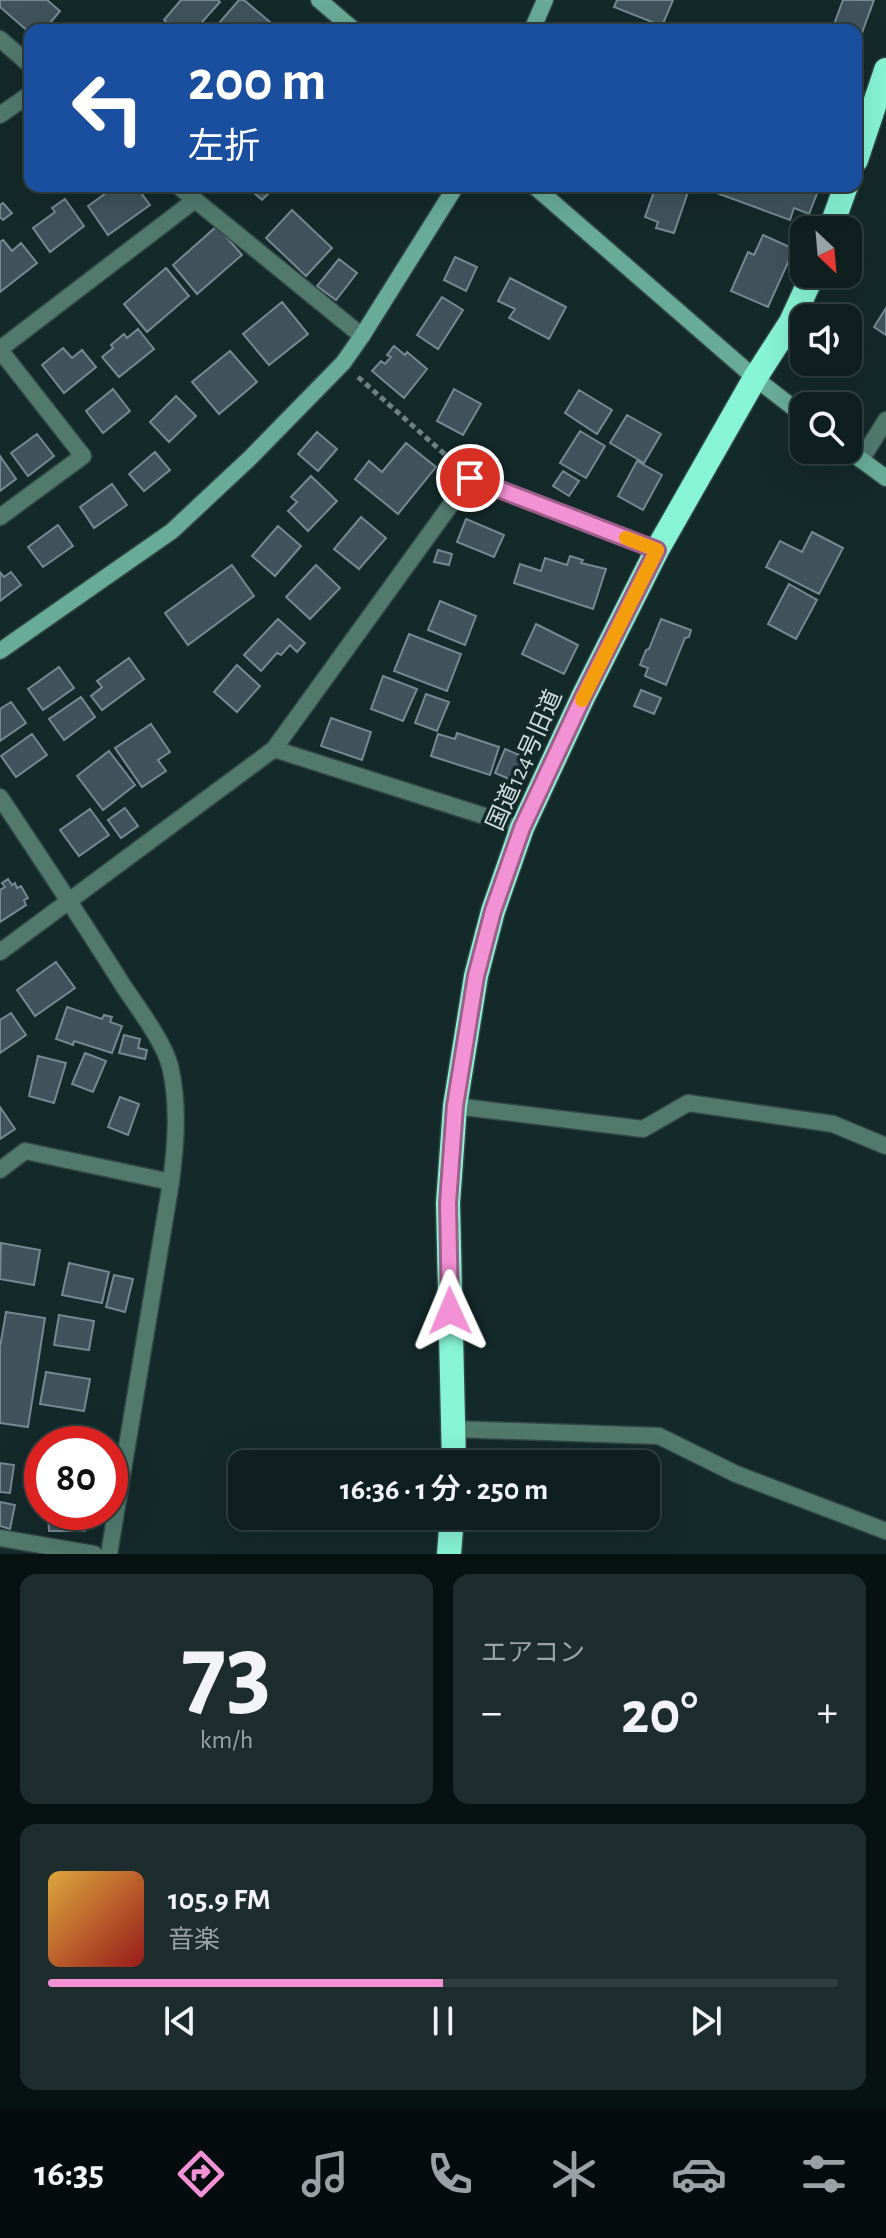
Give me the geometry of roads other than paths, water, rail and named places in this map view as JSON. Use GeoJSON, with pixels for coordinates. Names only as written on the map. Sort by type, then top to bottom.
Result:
{"type":"FeatureCollection","features":[{"type":"Feature","properties":{"kind":"highway"},"geometry":{"type":"LineString","coordinates":[[862,142],[886,70]]}},
{"type":"Feature","properties":{"kind":"highway"},"geometry":{"type":"LineString","coordinates":[[835,216],[844,192]]}},
{"type":"Feature","properties":{"kind":"highway","name":"国道124号旧道"},"geometry":{"type":"LineString","coordinates":[[454,1450],[448,1203],[455,1106],[476,976],[493,911],[522,828],[583,697],[657,550],[755,378],[791,322],[807,288]]}},
{"type":"Feature","properties":{"kind":"highway"},"geometry":{"type":"LineString","coordinates":[[449,1554],[451,1530]]}},
{"type":"Feature","properties":{"kind":"street"},"geometry":{"type":"LineString","coordinates":[[319,0],[347,24]]}},
{"type":"Feature","properties":{"kind":"street"},"geometry":{"type":"LineString","coordinates":[[535,24],[545,0]]}},
{"type":"Feature","properties":{"kind":"street"},"geometry":{"type":"LineString","coordinates":[[0,39],[24,60]]}},
{"type":"Feature","properties":{"kind":"street"},"geometry":{"type":"LineString","coordinates":[[0,115],[24,98]]}},
{"type":"Feature","properties":{"kind":"street"},"geometry":{"type":"LineString","coordinates":[[185,192],[362,336]]}},
{"type":"Feature","properties":{"kind":"street"},"geometry":{"type":"LineString","coordinates":[[0,651],[172,531],[250,458],[343,363],[452,192]]}},
{"type":"Feature","properties":{"kind":"street"},"geometry":{"type":"LineString","coordinates":[[541,192],[790,405]]}},
{"type":"Feature","properties":{"kind":"street"},"geometry":{"type":"LineString","coordinates":[[0,517],[83,456],[0,349],[195,200]]}},
{"type":"Feature","properties":{"kind":"street"},"geometry":{"type":"LineString","coordinates":[[862,446],[886,420]]}},
{"type":"Feature","properties":{"kind":"street"},"geometry":{"type":"LineString","coordinates":[[862,461],[886,478]]}},
{"type":"Feature","properties":{"kind":"street"},"geometry":{"type":"LineString","coordinates":[[0,952],[274,749],[470,478],[657,550]]}},
{"type":"Feature","properties":{"kind":"street"},"geometry":{"type":"LineString","coordinates":[[274,749],[522,828]]}},
{"type":"Feature","properties":{"kind":"street"},"geometry":{"type":"LineString","coordinates":[[0,797],[152,1031],[169,1064],[175,1101],[176,1141],[171,1182],[109,1554]]}},
{"type":"Feature","properties":{"kind":"street"},"geometry":{"type":"LineString","coordinates":[[455,1106],[643,1129],[688,1103],[833,1124],[886,1146]]}},
{"type":"Feature","properties":{"kind":"street"},"geometry":{"type":"LineString","coordinates":[[0,1170],[25,1151],[171,1182]]}},
{"type":"Feature","properties":{"kind":"street"},"geometry":{"type":"LineString","coordinates":[[454,1429],[659,1436],[736,1474],[886,1531]]}},
{"type":"Feature","properties":{"kind":"street"},"geometry":{"type":"LineString","coordinates":[[0,1538],[94,1554]]}}]}
